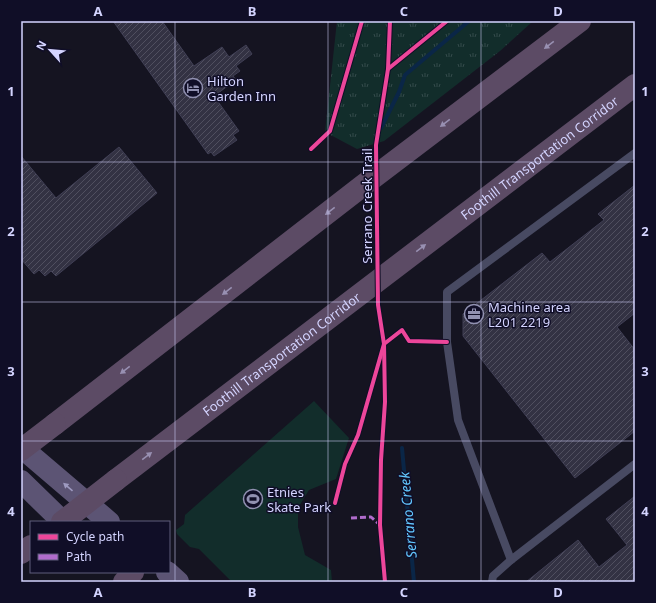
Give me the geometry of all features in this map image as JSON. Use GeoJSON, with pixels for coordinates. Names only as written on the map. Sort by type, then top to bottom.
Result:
{"type":"FeatureCollection","features":[{"type":"Feature","properties":{"kind":"highway"},"geometry":{"type":"LineString","coordinates":[[21,450],[361,187],[580,21]]}},
{"type":"Feature","properties":{"kind":"highway","name":"Foothill Transportation Corridor"},"geometry":{"type":"LineString","coordinates":[[63,521],[635,85]]}},
{"type":"Feature","properties":{"kind":"highway"},"geometry":{"type":"LineString","coordinates":[[21,554],[30,547]]}},
{"type":"Feature","properties":{"kind":"main road"},"geometry":{"type":"LineString","coordinates":[[21,447],[107,521]]}},
{"type":"Feature","properties":{"kind":"main road"},"geometry":{"type":"LineString","coordinates":[[21,481],[61,521]]}},
{"type":"Feature","properties":{"kind":"main road"},"geometry":{"type":"LineString","coordinates":[[168,573],[178,582]]}},
{"type":"Feature","properties":{"kind":"lane"},"geometry":{"type":"LineString","coordinates":[[511,560],[458,420],[447,342],[447,292],[635,152]]}},
{"type":"Feature","properties":{"kind":"lane"},"geometry":{"type":"LineString","coordinates":[[492,582],[493,576],[511,560],[635,464]]}},
{"type":"Feature","properties":{"kind":"path"},"geometry":{"type":"LineString","coordinates":[[384,344],[402,330],[409,341],[447,342]]}},
{"type":"Feature","properties":{"kind":"path"},"geometry":{"type":"LineString","coordinates":[[383,336],[384,351]]}},
{"type":"Feature","properties":{"kind":"green space"},"geometry":{"type":"Polygon","coordinates":[[[337,21],[533,21],[500,51],[384,141],[357,149],[325,132],[337,21]]]}},
{"type":"Feature","properties":{"kind":"green space","name":"Etnies Skate Park"},"geometry":{"type":"Polygon","coordinates":[[[314,401],[349,438],[336,479],[309,490],[298,508],[298,527],[305,555],[331,570],[332,582],[232,582],[199,549],[190,547],[177,534],[176,530],[184,524],[185,515],[314,401]]]}},
{"type":"Feature","properties":{"kind":"building","name":"Hilton Garden Inn"},"geometry":{"type":"Polygon","coordinates":[[[113,21],[162,21],[194,66],[222,47],[229,57],[246,45],[252,54],[236,66],[240,71],[233,76],[236,80],[214,96],[239,131],[233,135],[237,140],[214,156],[211,152],[208,154],[113,21]]]}},
{"type":"Feature","properties":{"kind":"building"},"geometry":{"type":"Polygon","coordinates":[[[119,147],[157,193],[56,276],[51,271],[45,276],[39,270],[34,274],[21,259],[21,156],[56,198],[119,147]]]}},
{"type":"Feature","properties":{"kind":"building"},"geometry":{"type":"Polygon","coordinates":[[[635,185],[635,313],[617,327],[635,350],[635,431],[575,478],[463,336],[463,314],[542,253],[550,262],[604,220],[598,214],[635,185]]]}},
{"type":"Feature","properties":{"kind":"building"},"geometry":{"type":"Polygon","coordinates":[[[635,496],[635,582],[526,582],[578,540],[599,567],[627,545],[606,519],[635,496]]]}},
{"type":"Feature","properties":{"kind":"waterway","name":"Serrano Creek"},"geometry":{"type":"LineString","coordinates":[[381,128],[399,92],[405,75],[469,21]]}},
{"type":"Feature","properties":{"kind":"waterway","name":"Serrano Creek"},"geometry":{"type":"LineString","coordinates":[[402,448],[414,582]]}},
{"type":"Feature","properties":{"kind":"marked path"},"geometry":{"type":"LineString","coordinates":[[351,518],[371,517],[380,525]]}},
{"type":"Feature","properties":{"kind":"cycle path"},"geometry":{"type":"LineString","coordinates":[[311,149],[330,131],[362,21]]}},
{"type":"Feature","properties":{"kind":"cycle path","name":"Serrano Creek Trail"},"geometry":{"type":"LineString","coordinates":[[385,582],[380,525],[381,460],[385,402],[384,344],[378,305],[376,145],[388,69],[390,21]]}},
{"type":"Feature","properties":{"kind":"cycle path"},"geometry":{"type":"LineString","coordinates":[[388,69],[447,21]]}},
{"type":"Feature","properties":{"kind":"cycle path"},"geometry":{"type":"LineString","coordinates":[[335,503],[345,464],[358,435],[384,344],[402,330],[409,341],[447,342]]}},
{"type":"Feature","properties":{"kind":"place","name":"Hilton Garden Inn"},"geometry":{"type":"Point","coordinates":[193,88]}},
{"type":"Feature","properties":{"kind":"place","name":"Machine area L201 2219"},"geometry":{"type":"Point","coordinates":[474,314]}},
{"type":"Feature","properties":{"kind":"place","name":"Etnies Skate Park"},"geometry":{"type":"Point","coordinates":[253,499]}}]}
